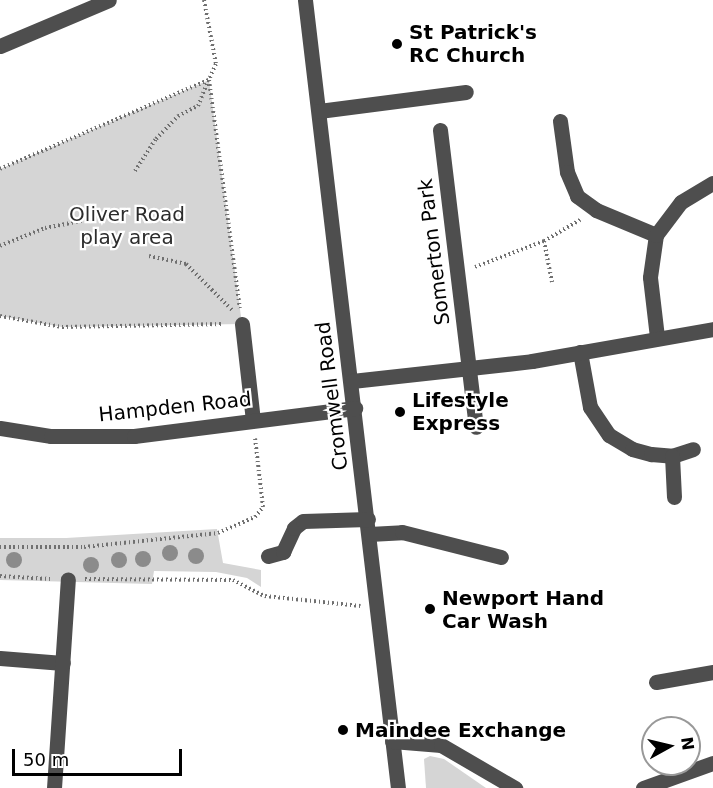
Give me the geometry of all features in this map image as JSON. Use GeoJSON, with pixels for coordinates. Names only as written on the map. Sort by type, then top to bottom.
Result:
{"type":"FeatureCollection","features":[{"type":"Feature","properties":{"kind":"street"},"geometry":{"type":"LineString","coordinates":[[0,46],[109,0]]}},
{"type":"Feature","properties":{"kind":"street","name":"Cromwell Road"},"geometry":{"type":"LineString","coordinates":[[304,0],[352,381],[398,788]]}},
{"type":"Feature","properties":{"kind":"street"},"geometry":{"type":"LineString","coordinates":[[319,111],[466,92]]}},
{"type":"Feature","properties":{"kind":"street"},"geometry":{"type":"LineString","coordinates":[[560,121],[573,188],[582,202],[656,236]]}},
{"type":"Feature","properties":{"kind":"street","name":"Somerton Park"},"geometry":{"type":"LineString","coordinates":[[440,130],[476,427]]}},
{"type":"Feature","properties":{"kind":"street"},"geometry":{"type":"LineString","coordinates":[[657,337],[650,277],[656,236],[681,202],[713,183]]}},
{"type":"Feature","properties":{"kind":"street"},"geometry":{"type":"LineString","coordinates":[[242,324],[253,420]]}},
{"type":"Feature","properties":{"kind":"street"},"geometry":{"type":"LineString","coordinates":[[352,381],[469,369],[713,329]]}},
{"type":"Feature","properties":{"kind":"street"},"geometry":{"type":"LineString","coordinates":[[580,352],[590,407],[602,427],[632,449],[672,456],[693,449]]}},
{"type":"Feature","properties":{"kind":"street","name":"Hampden Road"},"geometry":{"type":"LineString","coordinates":[[0,428],[90,438],[355,408]]}},
{"type":"Feature","properties":{"kind":"street"},"geometry":{"type":"LineString","coordinates":[[672,456],[674,497]]}},
{"type":"Feature","properties":{"kind":"street"},"geometry":{"type":"LineString","coordinates":[[268,556],[283,552],[294,528],[303,521],[402,532],[501,557]]}},
{"type":"Feature","properties":{"kind":"street"},"geometry":{"type":"LineString","coordinates":[[54,788],[68,579]]}},
{"type":"Feature","properties":{"kind":"street"},"geometry":{"type":"LineString","coordinates":[[0,658],[63,663]]}},
{"type":"Feature","properties":{"kind":"street"},"geometry":{"type":"LineString","coordinates":[[656,682],[713,672]]}},
{"type":"Feature","properties":{"kind":"street"},"geometry":{"type":"LineString","coordinates":[[392,741],[441,745],[515,788]]}},
{"type":"Feature","properties":{"kind":"street"},"geometry":{"type":"LineString","coordinates":[[643,788],[713,763]]}},
{"type":"Feature","properties":{"kind":"path"},"geometry":{"type":"LineString","coordinates":[[135,171],[156,139],[178,116],[198,106],[216,64],[204,0]]}},
{"type":"Feature","properties":{"kind":"path"},"geometry":{"type":"LineString","coordinates":[[0,169],[209,80]]}},
{"type":"Feature","properties":{"kind":"path"},"geometry":{"type":"LineString","coordinates":[[209,80],[242,324]]}},
{"type":"Feature","properties":{"kind":"path"},"geometry":{"type":"LineString","coordinates":[[472,258],[473,268],[544,241],[596,210]]}},
{"type":"Feature","properties":{"kind":"path"},"geometry":{"type":"LineString","coordinates":[[0,246],[45,228],[91,219]]}},
{"type":"Feature","properties":{"kind":"path"},"geometry":{"type":"LineString","coordinates":[[544,241],[552,282]]}},
{"type":"Feature","properties":{"kind":"path"},"geometry":{"type":"LineString","coordinates":[[149,256],[186,264],[221,296],[242,324]]}},
{"type":"Feature","properties":{"kind":"path"},"geometry":{"type":"LineString","coordinates":[[0,316],[62,327],[242,324]]}},
{"type":"Feature","properties":{"kind":"path"},"geometry":{"type":"LineString","coordinates":[[0,547],[84,547],[195,536],[218,533],[255,517],[263,507],[253,420]]}},
{"type":"Feature","properties":{"kind":"path"},"geometry":{"type":"LineString","coordinates":[[0,576],[68,579],[152,577],[233,580],[265,596],[352,607],[377,605]]}},
{"type":"Feature","properties":{"kind":"green space","name":"Oliver Road play area"},"geometry":{"type":"Polygon","coordinates":[[[209,80],[242,324],[62,327],[0,316],[0,169],[209,80]]]}},
{"type":"Feature","properties":{"kind":"green space"},"geometry":{"type":"Polygon","coordinates":[[[217,529],[223,563],[261,570],[261,587],[247,578],[216,572],[154,571],[152,584],[0,580],[0,538],[66,538],[217,529]]]}},
{"type":"Feature","properties":{"kind":"green space"},"geometry":{"type":"Polygon","coordinates":[[[430,756],[444,759],[486,788],[426,788],[424,759],[430,756]]]}},
{"type":"Feature","properties":{"kind":"place","name":"St Patrick's RC Church"},"geometry":{"type":"Point","coordinates":[397,44]}},
{"type":"Feature","properties":{"kind":"place","name":"Lifestyle Express"},"geometry":{"type":"Point","coordinates":[400,412]}},
{"type":"Feature","properties":{"kind":"place","name":"Newport Hand Car Wash"},"geometry":{"type":"Point","coordinates":[430,609]}},
{"type":"Feature","properties":{"kind":"place","name":"Maindee Exchange"},"geometry":{"type":"Point","coordinates":[343,730]}}]}
